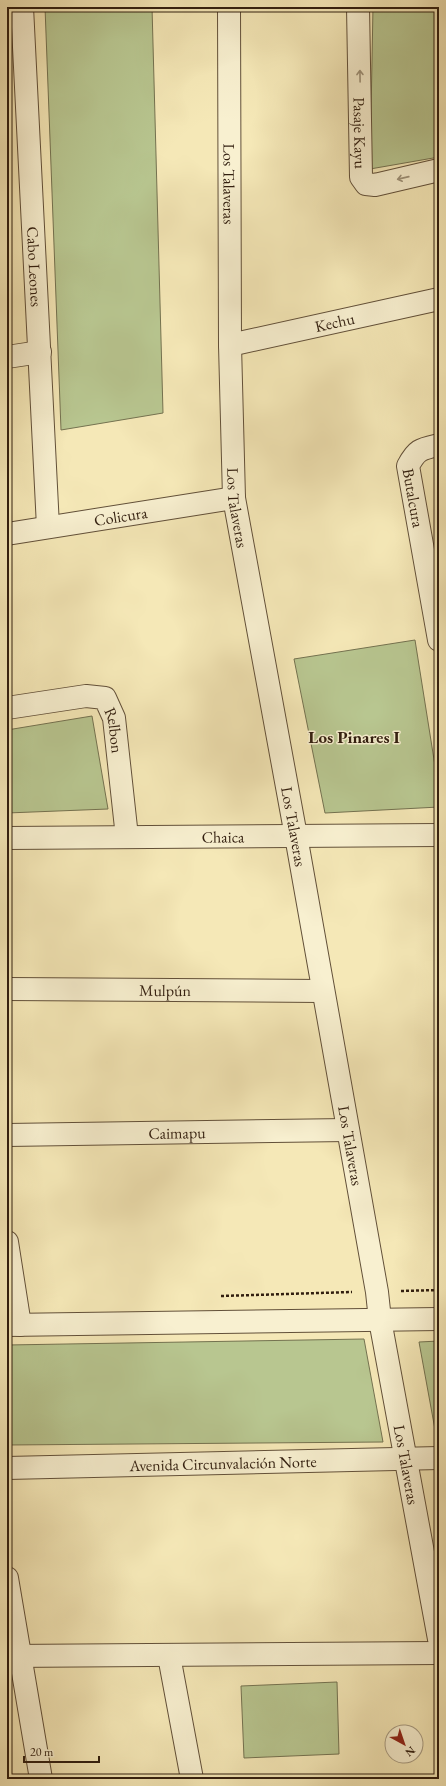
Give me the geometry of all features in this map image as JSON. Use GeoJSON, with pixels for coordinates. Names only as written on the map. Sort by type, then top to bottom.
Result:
{"type":"FeatureCollection","features":[{"type":"Feature","properties":{"kind":"street","name":"Cabo Leones"},"geometry":{"type":"LineString","coordinates":[[22,7],[48,527]]}},
{"type":"Feature","properties":{"kind":"street","name":"Los Talaveras"},"geometry":{"type":"LineString","coordinates":[[229,7],[230,345],[234,498],[296,836],[380,1320],[439,1638]]}},
{"type":"Feature","properties":{"kind":"street","name":"Pasaje Kayu"},"geometry":{"type":"LineString","coordinates":[[358,7],[361,177],[366,184],[375,185],[439,170]]}},
{"type":"Feature","properties":{"kind":"street","name":"Kechu"},"geometry":{"type":"LineString","coordinates":[[230,345],[439,299]]}},
{"type":"Feature","properties":{"kind":"street"},"geometry":{"type":"LineString","coordinates":[[7,357],[40,352]]}},
{"type":"Feature","properties":{"kind":"street","name":"Butalcura"},"geometry":{"type":"LineString","coordinates":[[439,445],[425,448],[414,454],[408,466],[436,600],[439,640]]}},
{"type":"Feature","properties":{"kind":"street","name":"Colicura"},"geometry":{"type":"LineString","coordinates":[[7,534],[234,498]]}},
{"type":"Feature","properties":{"kind":"street","name":"Relbon"},"geometry":{"type":"LineString","coordinates":[[7,708],[86,696],[105,698],[114,718],[127,837]]}},
{"type":"Feature","properties":{"kind":"street","name":"Chaica"},"geometry":{"type":"LineString","coordinates":[[7,838],[439,836]]}},
{"type":"Feature","properties":{"kind":"street","name":"Mulpún"},"geometry":{"type":"LineString","coordinates":[[7,989],[322,992]]}},
{"type":"Feature","properties":{"kind":"street","name":"Caimapu"},"geometry":{"type":"LineString","coordinates":[[7,1135],[347,1130]]}},
{"type":"Feature","properties":{"kind":"street"},"geometry":{"type":"LineString","coordinates":[[7,1242],[14,1325],[439,1319]]}},
{"type":"Feature","properties":{"kind":"street","name":"Avenida Circunvalación Norte"},"geometry":{"type":"LineString","coordinates":[[7,1468],[439,1458]]}},
{"type":"Feature","properties":{"kind":"street"},"geometry":{"type":"LineString","coordinates":[[7,1578],[14,1656],[41,1779]]}},
{"type":"Feature","properties":{"kind":"street"},"geometry":{"type":"LineString","coordinates":[[14,1656],[439,1653]]}},
{"type":"Feature","properties":{"kind":"street"},"geometry":{"type":"LineString","coordinates":[[169,1656],[192,1779]]}},
{"type":"Feature","properties":{"kind":"green space"},"geometry":{"type":"Polygon","coordinates":[[[45,7],[152,7],[163,413],[61,430],[45,7]]]}},
{"type":"Feature","properties":{"kind":"green space"},"geometry":{"type":"Polygon","coordinates":[[[373,7],[439,7],[439,157],[370,169],[373,7]]]}},
{"type":"Feature","properties":{"kind":"green space"},"geometry":{"type":"Polygon","coordinates":[[[415,640],[439,791],[439,807],[325,813],[294,659],[415,640]]]}},
{"type":"Feature","properties":{"kind":"green space"},"geometry":{"type":"Polygon","coordinates":[[[92,716],[108,809],[7,813],[7,730],[92,716]]]}},
{"type":"Feature","properties":{"kind":"green space"},"geometry":{"type":"Polygon","coordinates":[[[364,1339],[383,1442],[7,1445],[7,1345],[364,1339]]]}},
{"type":"Feature","properties":{"kind":"green space"},"geometry":{"type":"Polygon","coordinates":[[[439,1341],[439,1435],[436,1435],[419,1342],[439,1341]]]}},
{"type":"Feature","properties":{"kind":"green space"},"geometry":{"type":"Polygon","coordinates":[[[337,1682],[339,1754],[244,1758],[241,1686],[337,1682]]]}},
{"type":"Feature","properties":{"kind":"district","name":"Los Pinares I"},"geometry":{"type":"Point","coordinates":[354,737]}}]}
